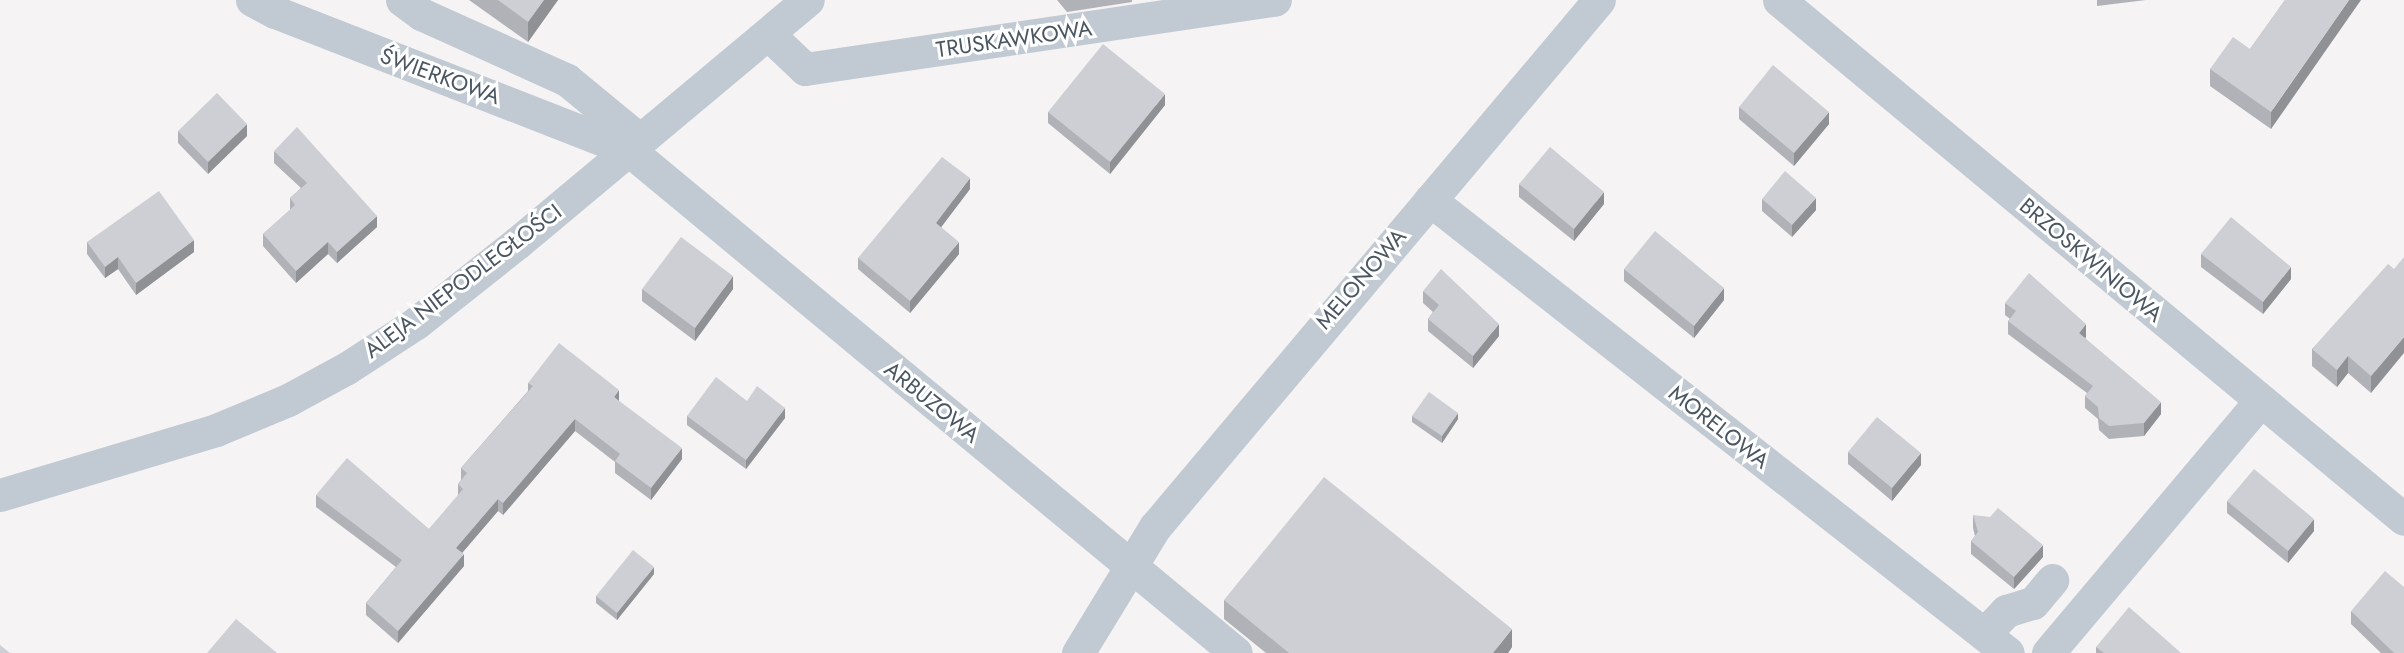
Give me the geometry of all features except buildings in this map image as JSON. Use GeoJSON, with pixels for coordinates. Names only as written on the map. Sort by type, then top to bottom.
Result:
{"type":"FeatureCollection","features":[{"type":"Feature","properties":{"kind":"street","name":"ŚWIERKOWA"},"geometry":{"type":"LineString","coordinates":[[252,0],[275,12],[635,145]]}},
{"type":"Feature","properties":{"kind":"street","name":"ARBUZOWA"},"geometry":{"type":"LineString","coordinates":[[402,0],[421,14],[567,80],[635,145],[1236,653]]}},
{"type":"Feature","properties":{"kind":"street","name":"ALEJA NIEPODLEGŁOŚCI"},"geometry":{"type":"LineString","coordinates":[[0,495],[216,430],[288,400],[347,368],[416,323],[635,145],[808,0]]}},
{"type":"Feature","properties":{"kind":"street","name":"TRUSKAWKOWA"},"geometry":{"type":"LineString","coordinates":[[768,34],[805,69],[1275,0]]}},
{"type":"Feature","properties":{"kind":"street","name":"MELONOWA"},"geometry":{"type":"LineString","coordinates":[[1078,653],[1155,526],[1599,0]]}},
{"type":"Feature","properties":{"kind":"street","name":"BRZOSKWINIOWA"},"geometry":{"type":"LineString","coordinates":[[1779,0],[2404,519]]}},
{"type":"Feature","properties":{"kind":"street","name":"MORELOWA"},"geometry":{"type":"LineString","coordinates":[[1430,200],[1996,644]]}},
{"type":"Feature","properties":{"kind":"street"},"geometry":{"type":"LineString","coordinates":[[2048,653],[2260,401]]}},
{"type":"Feature","properties":{"kind":"street"},"geometry":{"type":"LineString","coordinates":[[1996,644],[2006,611],[2033,603],[2052,580]]}}]}
